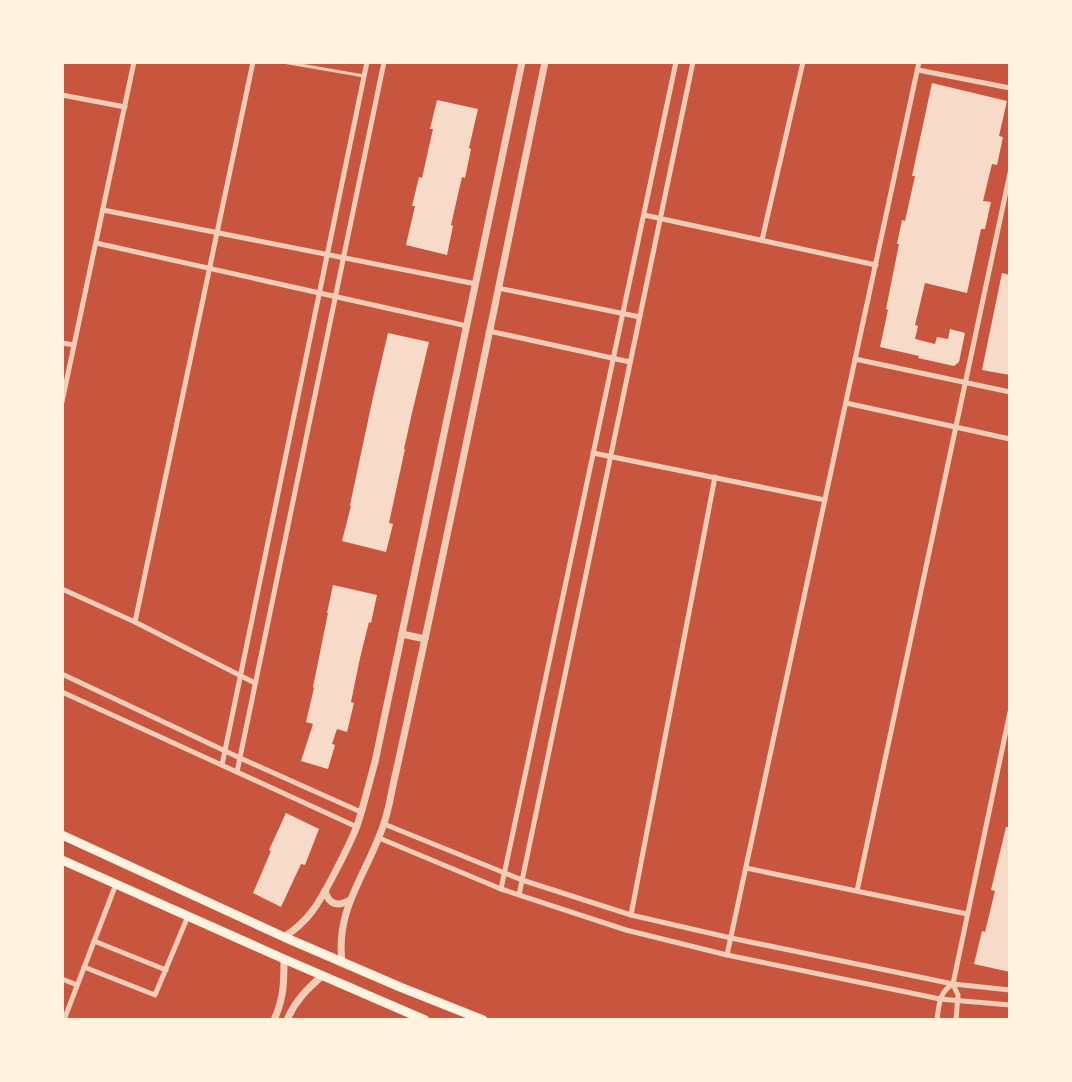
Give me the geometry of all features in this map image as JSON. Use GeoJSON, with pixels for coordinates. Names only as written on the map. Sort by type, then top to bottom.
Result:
{"type":"FeatureCollection","features":[{"type":"Feature","properties":{"kind":"main road"},"geometry":{"type":"LineString","coordinates":[[62,835],[284,937],[484,1020]]}},
{"type":"Feature","properties":{"kind":"main road"},"geometry":{"type":"LineString","coordinates":[[62,860],[425,1020]]}},
{"type":"Feature","properties":{"kind":"street"},"geometry":{"type":"LineString","coordinates":[[62,402],[134,62]]}},
{"type":"Feature","properties":{"kind":"street"},"geometry":{"type":"LineString","coordinates":[[136,622],[253,62]]}},
{"type":"Feature","properties":{"kind":"street"},"geometry":{"type":"LineString","coordinates":[[222,765],[367,62]]}},
{"type":"Feature","properties":{"kind":"street"},"geometry":{"type":"LineString","coordinates":[[237,772],[384,62]]}},
{"type":"Feature","properties":{"kind":"street"},"geometry":{"type":"LineString","coordinates":[[284,937],[301,925],[308,917],[325,891],[342,859],[357,826],[375,762],[522,62]]}},
{"type":"Feature","properties":{"kind":"street"},"geometry":{"type":"LineString","coordinates":[[342,962],[342,929],[350,900],[379,838],[392,790],[545,62]]}},
{"type":"Feature","properties":{"kind":"street"},"geometry":{"type":"LineString","coordinates":[[501,889],[676,62]]}},
{"type":"Feature","properties":{"kind":"street"},"geometry":{"type":"LineString","coordinates":[[519,895],[692,62]]}},
{"type":"Feature","properties":{"kind":"street"},"geometry":{"type":"LineString","coordinates":[[762,240],[803,62]]}},
{"type":"Feature","properties":{"kind":"street"},"geometry":{"type":"LineString","coordinates":[[727,955],[919,62]]}},
{"type":"Feature","properties":{"kind":"street"},"geometry":{"type":"LineString","coordinates":[[918,70],[1010,88]]}},
{"type":"Feature","properties":{"kind":"street"},"geometry":{"type":"LineString","coordinates":[[62,95],[125,107]]}},
{"type":"Feature","properties":{"kind":"street"},"geometry":{"type":"LineString","coordinates":[[857,891],[1010,173]]}},
{"type":"Feature","properties":{"kind":"street"},"geometry":{"type":"LineString","coordinates":[[103,210],[476,284]]}},
{"type":"Feature","properties":{"kind":"street"},"geometry":{"type":"LineString","coordinates":[[644,215],[876,265]]}},
{"type":"Feature","properties":{"kind":"street"},"geometry":{"type":"LineString","coordinates":[[96,244],[467,326]]}},
{"type":"Feature","properties":{"kind":"street"},"geometry":{"type":"LineString","coordinates":[[498,288],[640,317]]}},
{"type":"Feature","properties":{"kind":"street"},"geometry":{"type":"LineString","coordinates":[[489,330],[630,362]]}},
{"type":"Feature","properties":{"kind":"street"},"geometry":{"type":"LineString","coordinates":[[62,343],[74,345]]}},
{"type":"Feature","properties":{"kind":"street"},"geometry":{"type":"LineString","coordinates":[[855,359],[1010,392]]}},
{"type":"Feature","properties":{"kind":"street"},"geometry":{"type":"LineString","coordinates":[[846,403],[1010,439]]}},
{"type":"Feature","properties":{"kind":"street"},"geometry":{"type":"LineString","coordinates":[[593,453],[825,500]]}},
{"type":"Feature","properties":{"kind":"street"},"geometry":{"type":"LineString","coordinates":[[631,915],[715,478]]}},
{"type":"Feature","properties":{"kind":"street"},"geometry":{"type":"LineString","coordinates":[[62,589],[136,622],[255,683]]}},
{"type":"Feature","properties":{"kind":"street"},"geometry":{"type":"LineString","coordinates":[[402,634],[425,639]]}},
{"type":"Feature","properties":{"kind":"street"},"geometry":{"type":"LineString","coordinates":[[62,674],[240,758],[361,812]]}},
{"type":"Feature","properties":{"kind":"street"},"geometry":{"type":"LineString","coordinates":[[62,692],[357,826]]}},
{"type":"Feature","properties":{"kind":"street"},"geometry":{"type":"LineString","coordinates":[[937,1020],[940,999],[943,992],[952,984],[1010,712]]}},
{"type":"Feature","properties":{"kind":"street"},"geometry":{"type":"LineString","coordinates":[[384,824],[522,880],[631,915],[952,984],[1010,990]]}},
{"type":"Feature","properties":{"kind":"street"},"geometry":{"type":"LineString","coordinates":[[379,838],[501,889],[626,930],[727,955],[940,999],[1010,1004]]}},
{"type":"Feature","properties":{"kind":"street"},"geometry":{"type":"LineString","coordinates":[[746,868],[967,914]]}},
{"type":"Feature","properties":{"kind":"street"},"geometry":{"type":"LineString","coordinates":[[64,1020],[116,884]]}},
{"type":"Feature","properties":{"kind":"street"},"geometry":{"type":"LineString","coordinates":[[325,891],[329,900],[339,905],[350,900]]}},
{"type":"Feature","properties":{"kind":"street"},"geometry":{"type":"LineString","coordinates":[[84,966],[155,996],[188,916]]}},
{"type":"Feature","properties":{"kind":"street"},"geometry":{"type":"LineString","coordinates":[[94,941],[166,970]]}},
{"type":"Feature","properties":{"kind":"street"},"geometry":{"type":"LineString","coordinates":[[284,959],[284,981],[289,1000],[287,1020]]}},
{"type":"Feature","properties":{"kind":"street"},"geometry":{"type":"LineString","coordinates":[[274,1020],[289,1000],[322,976]]}},
{"type":"Feature","properties":{"kind":"street"},"geometry":{"type":"LineString","coordinates":[[62,979],[77,985]]}},
{"type":"Feature","properties":{"kind":"street"},"geometry":{"type":"LineString","coordinates":[[952,984],[957,991],[959,1000],[956,1020]]}},
{"type":"Feature","properties":{"kind":"lane"},"geometry":{"type":"LineString","coordinates":[[283,62],[364,76]]}},
{"type":"Feature","properties":{"kind":"building"},"geometry":{"type":"Polygon","coordinates":[[[932,83],[1007,101],[999,136],[1003,137],[997,165],[992,164],[983,201],[991,202],[985,229],[981,229],[967,293],[925,283],[915,325],[918,326],[915,339],[935,344],[937,337],[948,339],[950,329],[965,333],[959,362],[954,366],[880,347],[899,244],[897,244],[902,220],[905,221],[915,176],[912,176],[932,83]]]}},
{"type":"Feature","properties":{"kind":"building"},"geometry":{"type":"Polygon","coordinates":[[[437,100],[478,109],[469,148],[471,149],[465,178],[462,177],[451,225],[453,226],[447,255],[406,245],[415,206],[412,206],[419,177],[422,178],[433,129],[430,129],[437,100]]]}},
{"type":"Feature","properties":{"kind":"building"},"geometry":{"type":"Polygon","coordinates":[[[1002,273],[1010,275],[1010,375],[982,370],[1002,273]]]}},
{"type":"Feature","properties":{"kind":"building"},"geometry":{"type":"Polygon","coordinates":[[[388,333],[429,342],[404,449],[389,523],[393,524],[386,552],[342,541],[388,333]]]}},
{"type":"Feature","properties":{"kind":"building"},"geometry":{"type":"Polygon","coordinates":[[[333,585],[377,595],[371,623],[369,622],[360,658],[351,702],[354,703],[347,732],[337,729],[332,744],[335,745],[328,769],[301,761],[313,724],[306,722],[333,585]]]}},
{"type":"Feature","properties":{"kind":"building"},"geometry":{"type":"Polygon","coordinates":[[[286,813],[319,829],[305,865],[301,864],[281,907],[253,893],[271,851],[269,850],[286,813]]]}},
{"type":"Feature","properties":{"kind":"building"},"geometry":{"type":"Polygon","coordinates":[[[1006,827],[1010,827],[1010,972],[974,964],[982,931],[985,932],[995,891],[991,890],[1006,827]]]}}]}
